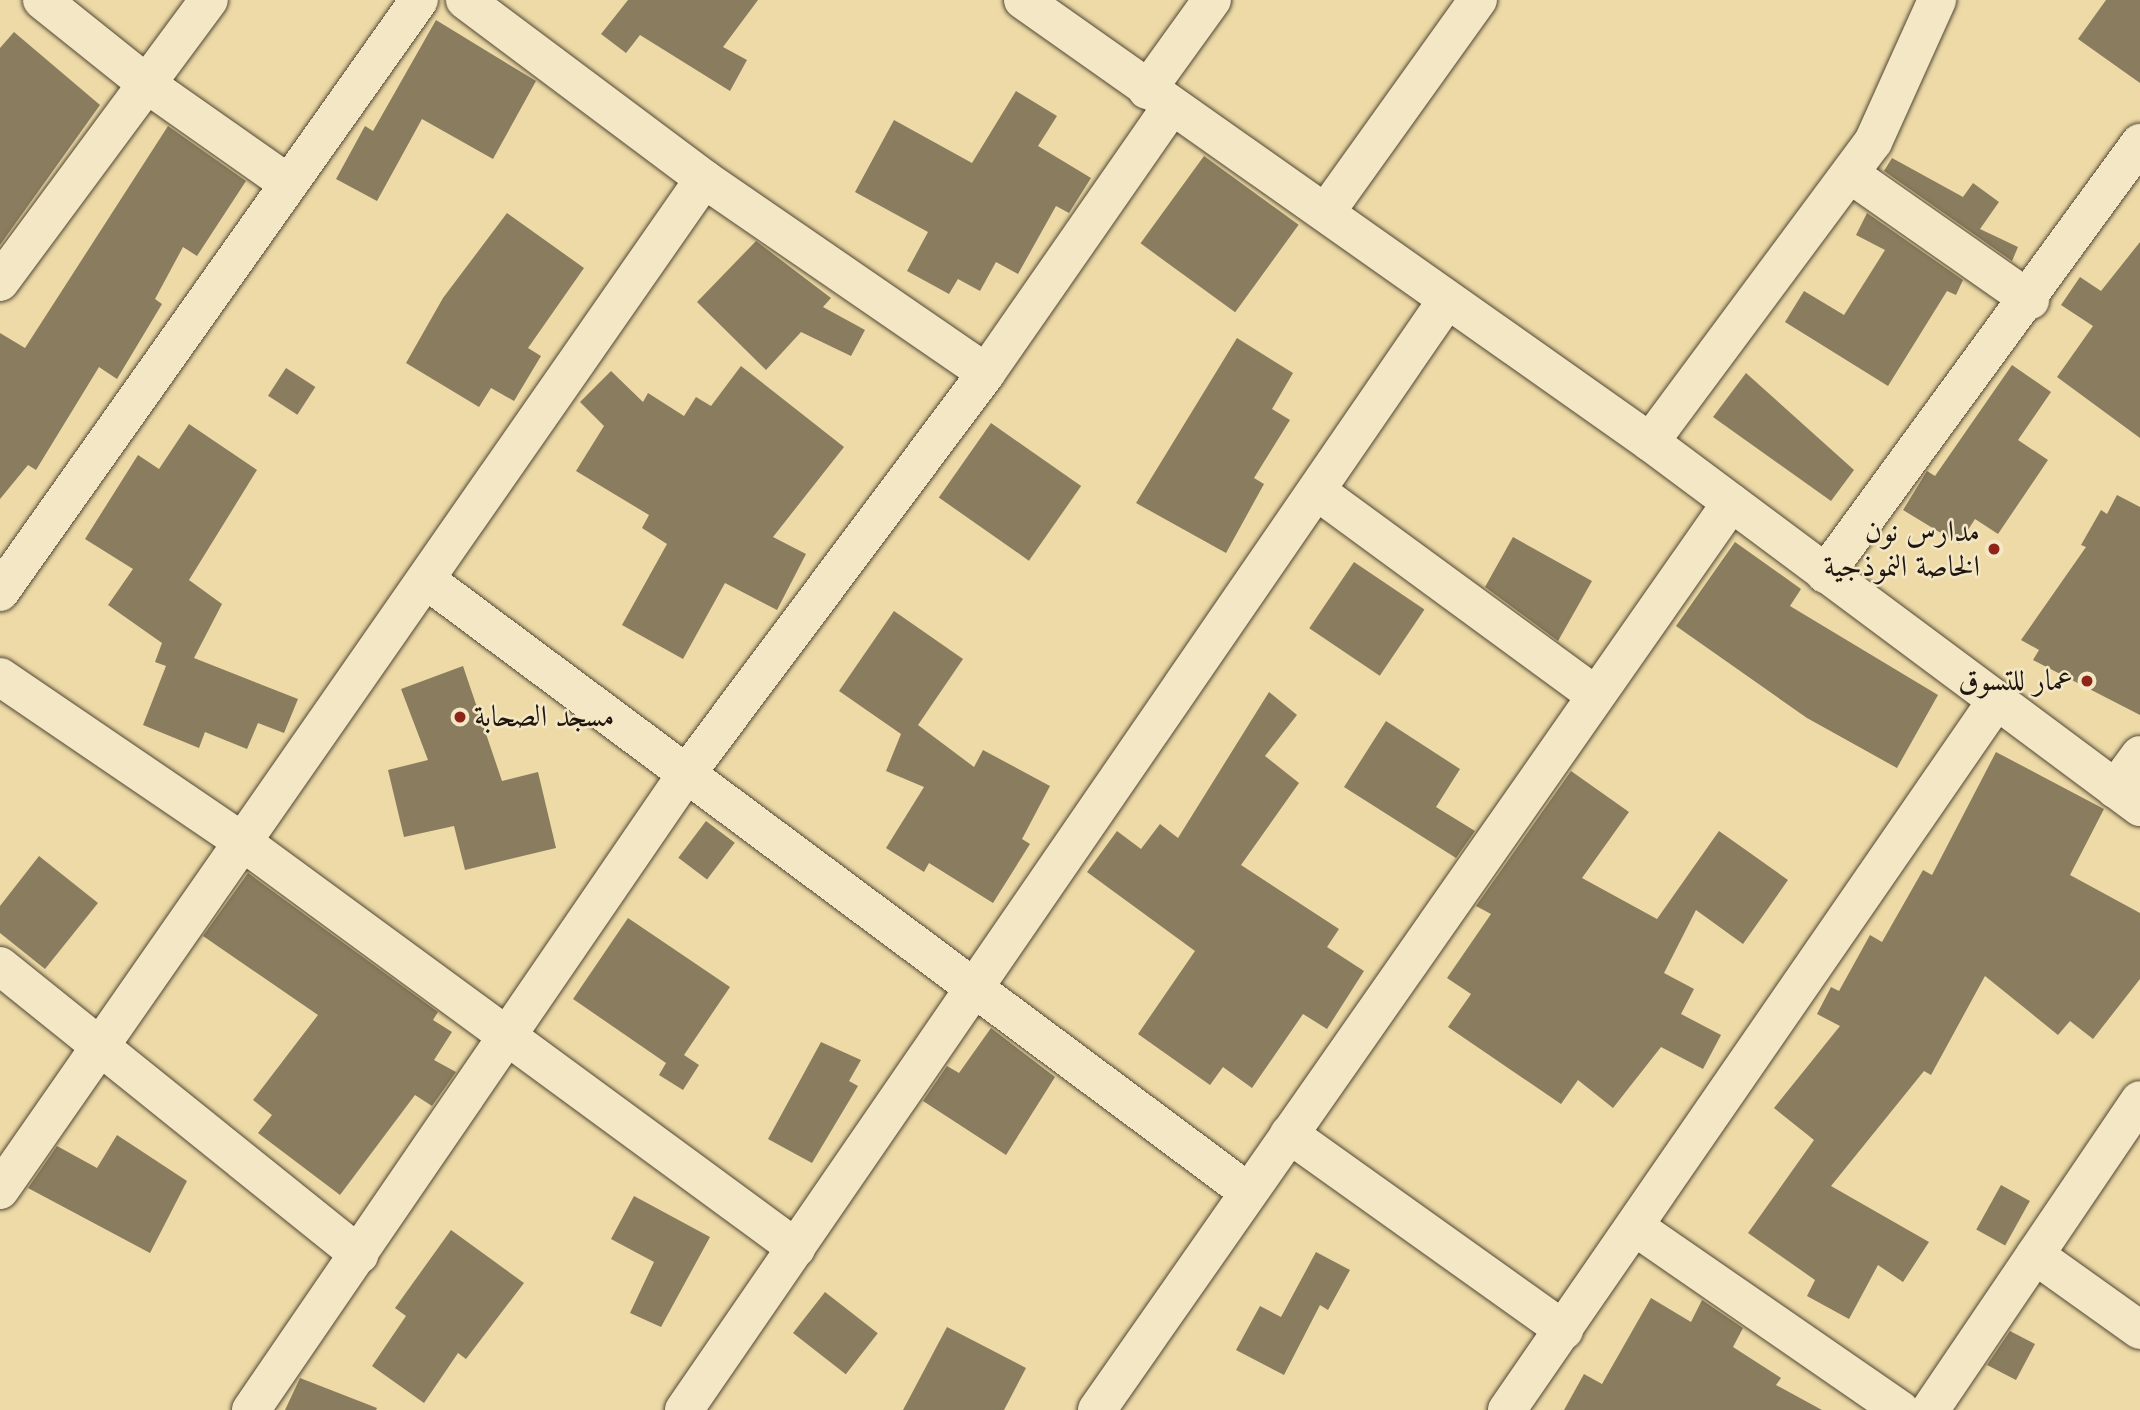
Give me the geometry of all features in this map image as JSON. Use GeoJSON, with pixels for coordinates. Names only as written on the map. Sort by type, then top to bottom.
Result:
{"type":"FeatureCollection","features":[{"type":"Feature","properties":{"kind":"street"},"geometry":{"type":"LineString","coordinates":[[43,0],[148,85],[289,184]]}},
{"type":"Feature","properties":{"kind":"street"},"geometry":{"type":"LineString","coordinates":[[0,282],[209,0]]}},
{"type":"Feature","properties":{"kind":"street"},"geometry":{"type":"LineString","coordinates":[[0,592],[419,0]]}},
{"type":"Feature","properties":{"kind":"street"},"geometry":{"type":"LineString","coordinates":[[465,0],[704,178],[986,373]]}},
{"type":"Feature","properties":{"kind":"street"},"geometry":{"type":"LineString","coordinates":[[1023,0],[1159,99],[1326,212],[1650,442],[1994,704],[2128,798],[2140,755]]}},
{"type":"Feature","properties":{"kind":"street"},"geometry":{"type":"LineString","coordinates":[[251,1410],[510,1036],[687,773],[986,373],[1159,99],[1212,0]]}},
{"type":"Feature","properties":{"kind":"street"},"geometry":{"type":"LineString","coordinates":[[1326,212],[1478,0]]}},
{"type":"Feature","properties":{"kind":"street"},"geometry":{"type":"LineString","coordinates":[[1650,442],[1850,174],[1890,111],[1937,0]]}},
{"type":"Feature","properties":{"kind":"street"},"geometry":{"type":"LineString","coordinates":[[1825,575],[2030,300],[2140,143]]}},
{"type":"Feature","properties":{"kind":"street"},"geometry":{"type":"LineString","coordinates":[[1850,174],[2030,300]]}},
{"type":"Feature","properties":{"kind":"street"},"geometry":{"type":"LineString","coordinates":[[0,1190],[429,582],[704,178]]}},
{"type":"Feature","properties":{"kind":"street"},"geometry":{"type":"LineString","coordinates":[[684,1410],[975,992],[1447,300]]}},
{"type":"Feature","properties":{"kind":"street"},"geometry":{"type":"LineString","coordinates":[[1318,492],[1595,695]]}},
{"type":"Feature","properties":{"kind":"street"},"geometry":{"type":"LineString","coordinates":[[1097,1410],[1247,1191],[1731,503]]}},
{"type":"Feature","properties":{"kind":"street"},"geometry":{"type":"LineString","coordinates":[[429,582],[687,773],[975,992],[1247,1191]]}},
{"type":"Feature","properties":{"kind":"street"},"geometry":{"type":"LineString","coordinates":[[0,677],[244,843],[796,1248]]}},
{"type":"Feature","properties":{"kind":"street"},"geometry":{"type":"LineString","coordinates":[[1507,1410],[1994,704]]}},
{"type":"Feature","properties":{"kind":"street"},"geometry":{"type":"LineString","coordinates":[[0,966],[359,1255]]}},
{"type":"Feature","properties":{"kind":"street"},"geometry":{"type":"LineString","coordinates":[[1930,1410],[2140,1100]]}},
{"type":"Feature","properties":{"kind":"street"},"geometry":{"type":"LineString","coordinates":[[1289,1134],[1564,1329]]}},
{"type":"Feature","properties":{"kind":"street"},"geometry":{"type":"LineString","coordinates":[[1635,1227],[1900,1410]]}},
{"type":"Feature","properties":{"kind":"street"},"geometry":{"type":"LineString","coordinates":[[2035,1255],[2140,1330]]}},
{"type":"Feature","properties":{"kind":"building"},"geometry":{"type":"Polygon","coordinates":[[[628,0],[758,0],[723,47],[747,60],[730,91],[640,35],[626,53],[601,34],[628,0]]]}},
{"type":"Feature","properties":{"kind":"building"},"geometry":{"type":"Polygon","coordinates":[[[2106,0],[2140,0],[2140,83],[2078,39],[2106,0]]]}},
{"type":"Feature","properties":{"kind":"building"},"geometry":{"type":"Polygon","coordinates":[[[436,20],[536,81],[493,159],[422,119],[377,201],[336,179],[365,126],[373,131],[436,20]]]}},
{"type":"Feature","properties":{"kind":"building"},"geometry":{"type":"Polygon","coordinates":[[[14,32],[100,105],[0,245],[0,48],[14,32]]]}},
{"type":"Feature","properties":{"kind":"building"},"geometry":{"type":"Polygon","coordinates":[[[1016,91],[1057,116],[1038,146],[1091,178],[1069,213],[1056,206],[1018,274],[996,262],[980,291],[958,279],[949,294],[907,271],[928,232],[855,192],[894,120],[972,163],[1016,91]]]}},
{"type":"Feature","properties":{"kind":"building"},"geometry":{"type":"Polygon","coordinates":[[[168,126],[246,181],[197,256],[183,247],[155,299],[162,304],[117,379],[99,367],[36,470],[28,465],[0,499],[0,333],[25,348],[168,126]]]}},
{"type":"Feature","properties":{"kind":"building"},"geometry":{"type":"Polygon","coordinates":[[[1204,156],[1299,225],[1235,312],[1141,243],[1204,156]]]}},
{"type":"Feature","properties":{"kind":"building"},"geometry":{"type":"Polygon","coordinates":[[[1892,158],[1963,197],[1973,183],[1999,202],[1980,229],[2018,247],[2012,261],[1884,171],[1892,158]]]}},
{"type":"Feature","properties":{"kind":"building"},"geometry":{"type":"Polygon","coordinates":[[[507,213],[584,268],[528,348],[541,356],[514,401],[491,388],[479,407],[406,363],[443,298],[507,213]]]}},
{"type":"Feature","properties":{"kind":"building"},"geometry":{"type":"Polygon","coordinates":[[[1867,213],[1963,280],[1956,295],[1947,291],[1888,386],[1785,322],[1804,291],[1844,315],[1885,250],[1856,235],[1867,213]]]}},
{"type":"Feature","properties":{"kind":"building"},"geometry":{"type":"Polygon","coordinates":[[[756,241],[831,298],[823,307],[865,330],[851,356],[801,332],[766,370],[697,302],[756,241]]]}},
{"type":"Feature","properties":{"kind":"building"},"geometry":{"type":"Polygon","coordinates":[[[2140,242],[2140,438],[2057,377],[2093,326],[2061,305],[2080,277],[2101,291],[2140,242]]]}},
{"type":"Feature","properties":{"kind":"building"},"geometry":{"type":"Polygon","coordinates":[[[1237,338],[1293,373],[1272,409],[1290,420],[1254,478],[1264,484],[1226,553],[1136,503],[1237,338]]]}},
{"type":"Feature","properties":{"kind":"building"},"geometry":{"type":"Polygon","coordinates":[[[2012,365],[2051,392],[2018,440],[2048,460],[1998,534],[1975,519],[1959,544],[1903,510],[1927,471],[1935,476],[2012,365]]]}},
{"type":"Feature","properties":{"kind":"building"},"geometry":{"type":"Polygon","coordinates":[[[741,366],[844,447],[773,537],[806,554],[777,610],[725,583],[683,659],[622,625],[667,544],[642,528],[649,515],[576,471],[604,426],[580,402],[611,371],[643,402],[648,393],[684,416],[696,397],[711,406],[741,366]]]}},
{"type":"Feature","properties":{"kind":"building"},"geometry":{"type":"Polygon","coordinates":[[[286,368],[315,387],[297,415],[268,396],[286,368]]]}},
{"type":"Feature","properties":{"kind":"building"},"geometry":{"type":"Polygon","coordinates":[[[1746,373],[1854,470],[1831,501],[1713,417],[1746,373]]]}},
{"type":"Feature","properties":{"kind":"building"},"geometry":{"type":"Polygon","coordinates":[[[991,423],[1081,486],[1029,561],[939,498],[991,423]]]}},
{"type":"Feature","properties":{"kind":"building"},"geometry":{"type":"Polygon","coordinates":[[[189,424],[257,470],[189,580],[222,604],[194,658],[298,699],[284,733],[258,723],[247,749],[205,732],[199,748],[143,725],[166,666],[155,662],[162,643],[108,605],[133,569],[85,539],[138,455],[159,469],[189,424]]]}},
{"type":"Feature","properties":{"kind":"building"},"geometry":{"type":"Polygon","coordinates":[[[2117,495],[2140,507],[2140,715],[2033,660],[2039,650],[2021,640],[2086,547],[2081,545],[2101,510],[2107,514],[2117,495]]]}},
{"type":"Feature","properties":{"kind":"building"},"geometry":{"type":"Polygon","coordinates":[[[1513,537],[1592,581],[1558,641],[1485,587],[1513,537]]]}},
{"type":"Feature","properties":{"kind":"building"},"geometry":{"type":"Polygon","coordinates":[[[1735,542],[1801,589],[1790,606],[1938,695],[1897,768],[1807,718],[1676,626],[1735,542]]]}},
{"type":"Feature","properties":{"kind":"building"},"geometry":{"type":"Polygon","coordinates":[[[1354,562],[1424,610],[1380,676],[1309,628],[1354,562]]]}},
{"type":"Feature","properties":{"kind":"building"},"geometry":{"type":"Polygon","coordinates":[[[894,611],[963,659],[918,725],[974,767],[983,750],[1050,786],[1022,839],[1030,844],[993,903],[929,863],[924,872],[886,848],[924,787],[886,771],[901,734],[839,691],[894,611]]]}},
{"type":"Feature","properties":{"kind":"building"},"geometry":{"type":"Polygon","coordinates":[[[463,666],[502,781],[538,772],[556,848],[465,870],[454,826],[404,837],[388,770],[428,760],[401,689],[463,666]]]}},
{"type":"Feature","properties":{"kind":"building"},"geometry":{"type":"Polygon","coordinates":[[[1269,692],[1297,715],[1265,756],[1299,783],[1241,865],[1339,929],[1327,947],[1364,971],[1327,1029],[1303,1014],[1252,1088],[1223,1067],[1210,1085],[1138,1034],[1195,951],[1087,872],[1117,831],[1141,849],[1160,824],[1178,838],[1269,692]]]}},
{"type":"Feature","properties":{"kind":"building"},"geometry":{"type":"Polygon","coordinates":[[[1386,721],[1460,769],[1436,807],[1475,831],[1456,858],[1344,787],[1386,721]]]}},
{"type":"Feature","properties":{"kind":"building"},"geometry":{"type":"Polygon","coordinates":[[[1996,752],[2104,809],[2070,875],[2140,913],[2140,979],[2093,1039],[2070,1021],[2058,1035],[1985,976],[1931,1075],[1924,1071],[1831,1186],[1929,1242],[1903,1282],[1878,1265],[1849,1319],[1807,1296],[1815,1280],[1748,1233],[1814,1140],[1774,1108],[1840,1026],[1817,1014],[1831,987],[1839,991],[1870,935],[1882,942],[1923,870],[1932,875],[1996,752]]]}},
{"type":"Feature","properties":{"kind":"building"},"geometry":{"type":"Polygon","coordinates":[[[1571,771],[1629,812],[1582,878],[1657,919],[1719,831],[1788,880],[1743,944],[1696,910],[1664,973],[1694,989],[1681,1014],[1721,1035],[1703,1069],[1661,1047],[1613,1108],[1578,1080],[1561,1104],[1448,1027],[1471,994],[1447,978],[1491,914],[1476,906],[1571,771]]]}},
{"type":"Feature","properties":{"kind":"building"},"geometry":{"type":"Polygon","coordinates":[[[706,821],[735,843],[707,879],[678,858],[706,821]]]}},
{"type":"Feature","properties":{"kind":"building"},"geometry":{"type":"Polygon","coordinates":[[[39,856],[98,903],[45,969],[0,933],[0,906],[39,856]]]}},
{"type":"Feature","properties":{"kind":"building"},"geometry":{"type":"Polygon","coordinates":[[[248,873],[438,1012],[433,1020],[452,1032],[434,1060],[456,1072],[432,1106],[415,1095],[340,1195],[258,1133],[272,1115],[253,1100],[318,1015],[203,936],[248,873]]]}},
{"type":"Feature","properties":{"kind":"building"},"geometry":{"type":"Polygon","coordinates":[[[628,918],[730,987],[684,1055],[699,1065],[683,1090],[659,1075],[666,1063],[573,999],[628,918]]]}},
{"type":"Feature","properties":{"kind":"building"},"geometry":{"type":"Polygon","coordinates":[[[991,1028],[1055,1077],[1006,1155],[923,1101],[947,1066],[959,1073],[991,1028]]]}},
{"type":"Feature","properties":{"kind":"building"},"geometry":{"type":"Polygon","coordinates":[[[821,1042],[861,1060],[849,1081],[858,1086],[812,1163],[768,1139],[821,1042]]]}},
{"type":"Feature","properties":{"kind":"building"},"geometry":{"type":"Polygon","coordinates":[[[117,1135],[187,1181],[150,1253],[28,1188],[57,1146],[97,1168],[117,1135]]]}},
{"type":"Feature","properties":{"kind":"building"},"geometry":{"type":"Polygon","coordinates":[[[2001,1185],[2030,1201],[2005,1246],[1976,1230],[2001,1185]]]}},
{"type":"Feature","properties":{"kind":"building"},"geometry":{"type":"Polygon","coordinates":[[[634,1196],[710,1237],[661,1327],[630,1313],[654,1262],[611,1239],[634,1196]]]}},
{"type":"Feature","properties":{"kind":"building"},"geometry":{"type":"Polygon","coordinates":[[[451,1230],[524,1283],[466,1359],[458,1353],[424,1403],[372,1366],[406,1316],[395,1308],[451,1230]]]}},
{"type":"Feature","properties":{"kind":"building"},"geometry":{"type":"Polygon","coordinates":[[[1316,1252],[1350,1270],[1328,1310],[1320,1305],[1284,1375],[1236,1350],[1260,1306],[1281,1317],[1316,1252]]]}},
{"type":"Feature","properties":{"kind":"building"},"geometry":{"type":"Polygon","coordinates":[[[825,1292],[878,1333],[846,1374],[793,1333],[825,1292]]]}},
{"type":"Feature","properties":{"kind":"building"},"geometry":{"type":"Polygon","coordinates":[[[1651,1298],[1691,1322],[1702,1300],[1743,1328],[1733,1347],[1781,1378],[1776,1385],[1822,1410],[1564,1410],[1584,1374],[1602,1384],[1651,1298]]]}},
{"type":"Feature","properties":{"kind":"building"},"geometry":{"type":"Polygon","coordinates":[[[947,1327],[1026,1368],[1004,1410],[903,1410],[947,1327]]]}},
{"type":"Feature","properties":{"kind":"building"},"geometry":{"type":"Polygon","coordinates":[[[2010,1331],[2035,1344],[2016,1380],[1987,1365],[2010,1331]]]}},
{"type":"Feature","properties":{"kind":"building"},"geometry":{"type":"Polygon","coordinates":[[[300,1378],[377,1408],[285,1410],[300,1378]]]}},
{"type":"Feature","properties":{"kind":"place","name":"مدارس نون الخاصة النموذجية"},"geometry":{"type":"Point","coordinates":[1994,549]}},
{"type":"Feature","properties":{"kind":"place","name":"عمار للتسوق"},"geometry":{"type":"Point","coordinates":[2087,681]}},
{"type":"Feature","properties":{"kind":"place","name":"مسجد الصحابة"},"geometry":{"type":"Point","coordinates":[460,717]}}]}
